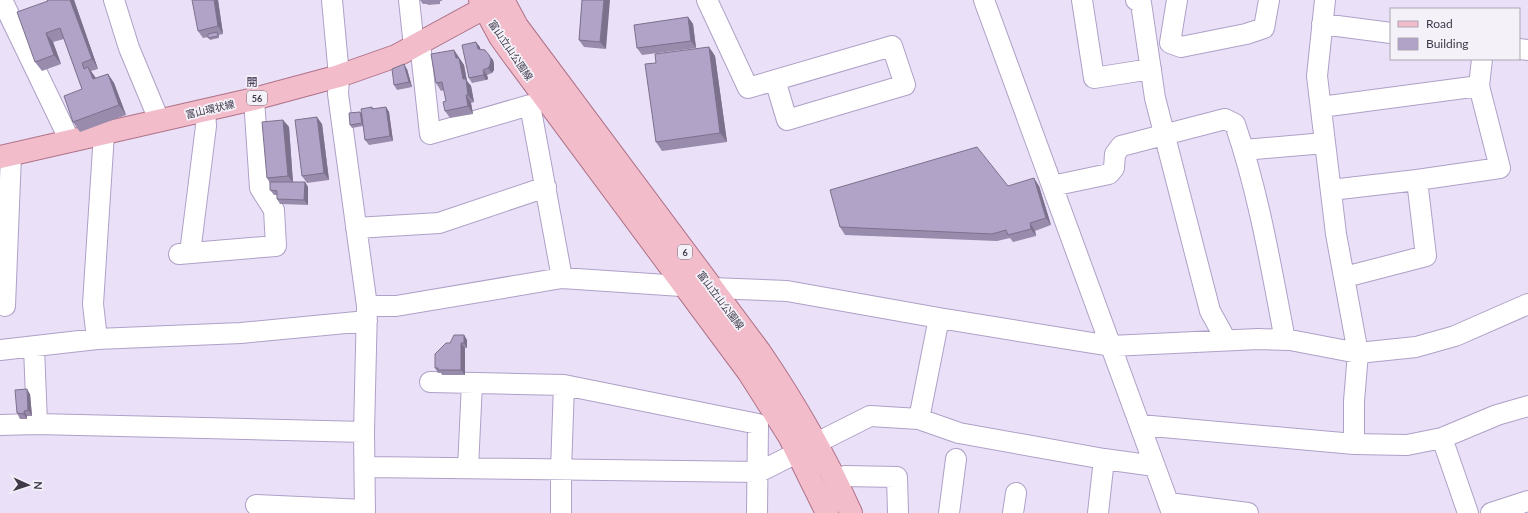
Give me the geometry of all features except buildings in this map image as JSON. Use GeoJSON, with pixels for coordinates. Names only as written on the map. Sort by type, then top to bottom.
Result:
{"type":"FeatureCollection","features":[{"type":"Feature","properties":{"kind":"main road","name":"富山環状線"},"geometry":{"type":"LineString","coordinates":[[5,156],[254,99],[340,76],[396,56],[492,2]]}},
{"type":"Feature","properties":{"kind":"main road","name":"富山立山公園線"},"geometry":{"type":"LineString","coordinates":[[492,2],[510,52],[749,373],[771,406],[798,453],[828,513]]}},
{"type":"Feature","properties":{"kind":"main road","name":"富山立山公園線"},"geometry":{"type":"LineString","coordinates":[[492,2],[517,26],[764,358],[782,384],[818,444],[851,513]]}},
{"type":"Feature","properties":{"kind":"street"},"geometry":{"type":"LineString","coordinates":[[114,0],[129,48],[159,120]]}},
{"type":"Feature","properties":{"kind":"street"},"geometry":{"type":"LineString","coordinates":[[256,505],[365,511],[364,432],[367,313],[338,94],[340,76],[332,0]]}},
{"type":"Feature","properties":{"kind":"street"},"geometry":{"type":"LineString","coordinates":[[409,0],[430,134],[530,104],[562,278]]}},
{"type":"Feature","properties":{"kind":"street"},"geometry":{"type":"LineString","coordinates":[[708,0],[748,88],[775,80],[892,46],[904,86],[787,120],[775,80]]}},
{"type":"Feature","properties":{"kind":"street"},"geometry":{"type":"LineString","coordinates":[[984,0],[1170,508],[1248,513]]}},
{"type":"Feature","properties":{"kind":"street"},"geometry":{"type":"LineString","coordinates":[[1082,0],[1094,78],[1151,69]]}},
{"type":"Feature","properties":{"kind":"street"},"geometry":{"type":"LineString","coordinates":[[1136,0],[1141,3],[1155,98],[1210,311],[1226,340]]}},
{"type":"Feature","properties":{"kind":"street"},"geometry":{"type":"LineString","coordinates":[[1177,0],[1170,43],[1181,47],[1246,34],[1264,28],[1269,0]]}},
{"type":"Feature","properties":{"kind":"street"},"geometry":{"type":"LineString","coordinates":[[1325,0],[1317,76],[1336,234],[1345,276],[1358,354],[1354,401],[1354,444]]}},
{"type":"Feature","properties":{"kind":"street"},"geometry":{"type":"LineString","coordinates":[[3,9],[70,141]]}},
{"type":"Feature","properties":{"kind":"street"},"geometry":{"type":"LineString","coordinates":[[1322,24],[1390,33]]}},
{"type":"Feature","properties":{"kind":"street"},"geometry":{"type":"LineString","coordinates":[[1331,190],[1500,168],[1479,86],[1482,60]]}},
{"type":"Feature","properties":{"kind":"street"},"geometry":{"type":"LineString","coordinates":[[1321,107],[1479,86]]}},
{"type":"Feature","properties":{"kind":"street"},"geometry":{"type":"LineString","coordinates":[[205,110],[206,126],[185,254],[276,246],[274,210],[260,188],[254,99]]}},
{"type":"Feature","properties":{"kind":"street"},"geometry":{"type":"LineString","coordinates":[[1052,186],[1109,174],[1114,168],[1115,154],[1121,146],[1225,119],[1235,124],[1244,150],[1263,227],[1285,340]]}},
{"type":"Feature","properties":{"kind":"street"},"geometry":{"type":"LineString","coordinates":[[96,339],[93,304],[104,133]]}},
{"type":"Feature","properties":{"kind":"street"},"geometry":{"type":"LineString","coordinates":[[1244,150],[1324,143]]}},
{"type":"Feature","properties":{"kind":"street"},"geometry":{"type":"LineString","coordinates":[[5,156],[5,306]]}},
{"type":"Feature","properties":{"kind":"street"},"geometry":{"type":"LineString","coordinates":[[1345,276],[1426,256],[1417,180]]}},
{"type":"Feature","properties":{"kind":"street"},"geometry":{"type":"LineString","coordinates":[[356,228],[439,223],[546,187]]}},
{"type":"Feature","properties":{"kind":"street"},"geometry":{"type":"LineString","coordinates":[[0,350],[96,339],[241,333],[367,313],[396,306],[562,278],[711,288],[787,291],[938,318],[1111,346],[1258,339],[1285,340],[1358,354],[1416,347],[1455,336],[1528,304]]}},
{"type":"Feature","properties":{"kind":"street"},"geometry":{"type":"LineString","coordinates":[[919,419],[938,318]]}},
{"type":"Feature","properties":{"kind":"street"},"geometry":{"type":"LineString","coordinates":[[34,347],[37,424]]}},
{"type":"Feature","properties":{"kind":"street"},"geometry":{"type":"LineString","coordinates":[[430,382],[564,385],[758,424],[757,513]]}},
{"type":"Feature","properties":{"kind":"street"},"geometry":{"type":"LineString","coordinates":[[468,468],[472,383]]}},
{"type":"Feature","properties":{"kind":"street"},"geometry":{"type":"LineString","coordinates":[[561,513],[560,470],[564,385]]}},
{"type":"Feature","properties":{"kind":"street"},"geometry":{"type":"LineString","coordinates":[[1140,425],[1354,444],[1407,445],[1442,438],[1497,415],[1528,406]]}},
{"type":"Feature","properties":{"kind":"street"},"geometry":{"type":"LineString","coordinates":[[364,467],[758,472],[818,444],[870,416],[919,419],[959,432],[1104,459],[1155,466]]}},
{"type":"Feature","properties":{"kind":"street"},"geometry":{"type":"LineString","coordinates":[[0,422],[364,432]]}},
{"type":"Feature","properties":{"kind":"street"},"geometry":{"type":"LineString","coordinates":[[1442,438],[1468,513]]}},
{"type":"Feature","properties":{"kind":"street"},"geometry":{"type":"LineString","coordinates":[[949,513],[956,459]]}},
{"type":"Feature","properties":{"kind":"street"},"geometry":{"type":"LineString","coordinates":[[1098,513],[1104,459]]}},
{"type":"Feature","properties":{"kind":"street"},"geometry":{"type":"LineString","coordinates":[[836,480],[845,476],[897,477],[898,513]]}},
{"type":"Feature","properties":{"kind":"street"},"geometry":{"type":"LineString","coordinates":[[1013,513],[1016,493]]}},
{"type":"Feature","properties":{"kind":"street"},"geometry":{"type":"LineString","coordinates":[[1491,513],[1528,501]]}},
{"type":"Feature","properties":{"kind":"district","name":"開"},"geometry":{"type":"Point","coordinates":[252,81]}}]}
